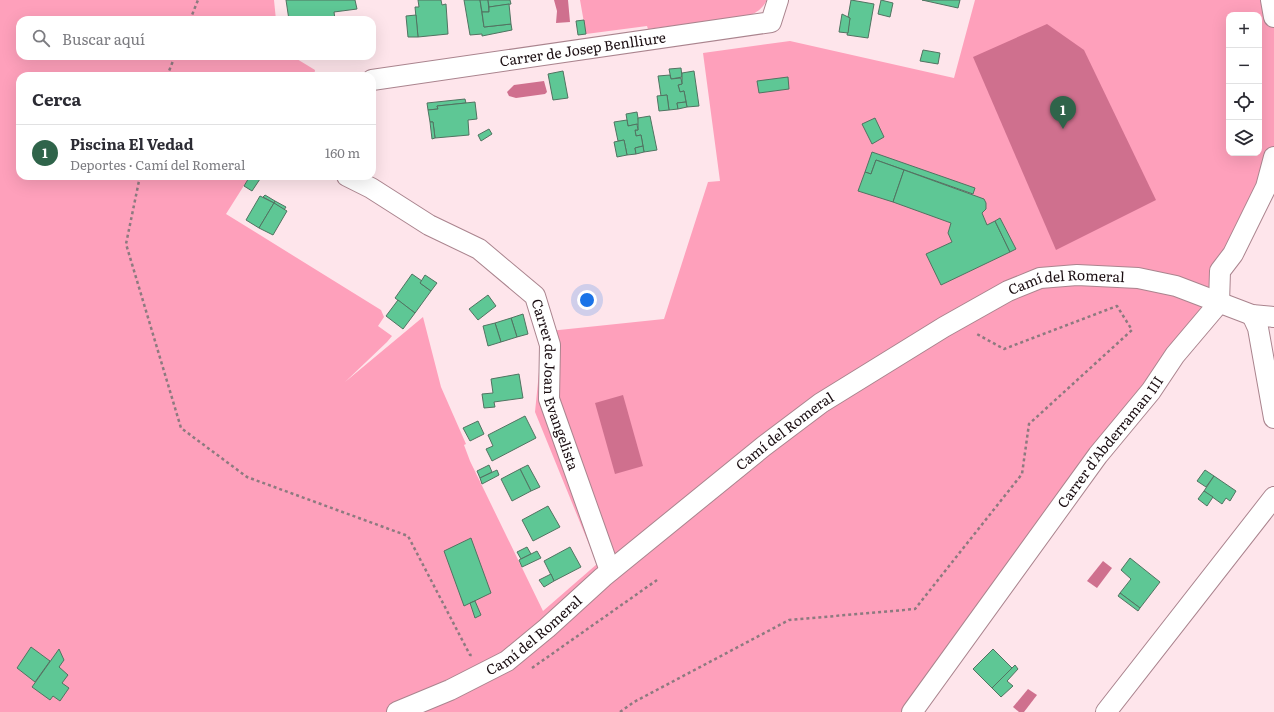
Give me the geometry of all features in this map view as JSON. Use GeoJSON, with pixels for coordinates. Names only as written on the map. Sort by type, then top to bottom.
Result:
{"type":"FeatureCollection","features":[{"type":"Feature","properties":{"kind":"street","name":"Carrer de Josep Benlliure"},"geometry":{"type":"LineString","coordinates":[[376,79],[771,22],[778,0]]}},
{"type":"Feature","properties":{"kind":"street"},"geometry":{"type":"LineString","coordinates":[[1271,0],[1274,17]]}},
{"type":"Feature","properties":{"kind":"street"},"geometry":{"type":"LineString","coordinates":[[1219,303],[1220,271],[1233,254],[1266,187],[1274,157]]}},
{"type":"Feature","properties":{"kind":"street","name":"Carrer de Joan Evangelista"},"geometry":{"type":"LineString","coordinates":[[355,180],[371,188],[429,225],[479,249],[535,296],[550,345],[549,399],[610,571]]}},
{"type":"Feature","properties":{"kind":"street","name":"Camí del Romeral"},"geometry":{"type":"LineString","coordinates":[[397,712],[450,690],[507,661],[547,628],[610,571],[764,446],[821,403],[954,321],[1008,291],[1040,278],[1077,275],[1138,278],[1176,286],[1252,314],[1274,317]]}},
{"type":"Feature","properties":{"kind":"street","name":"Carrer d'Abderraman III"},"geometry":{"type":"LineString","coordinates":[[912,712],[1098,455],[1151,391],[1175,355],[1219,303]]}},
{"type":"Feature","properties":{"kind":"street"},"geometry":{"type":"LineString","coordinates":[[1252,314],[1258,328],[1274,418]]}},
{"type":"Feature","properties":{"kind":"street"},"geometry":{"type":"LineString","coordinates":[[1106,712],[1274,497]]}},
{"type":"Feature","properties":{"kind":"path"},"geometry":{"type":"LineString","coordinates":[[192,16],[198,0]]}},
{"type":"Feature","properties":{"kind":"path"},"geometry":{"type":"LineString","coordinates":[[169,72],[173,60]]}},
{"type":"Feature","properties":{"kind":"path"},"geometry":{"type":"LineString","coordinates":[[139,180],[126,244],[181,428],[247,478],[408,536],[470,655],[536,666]]}},
{"type":"Feature","properties":{"kind":"path"},"geometry":{"type":"LineString","coordinates":[[620,712],[634,702],[789,620],[915,609],[1022,474],[1029,424],[1132,330],[1117,306],[1004,349],[954,321]]}},
{"type":"Feature","properties":{"kind":"shaded area"},"geometry":{"type":"Polygon","coordinates":[[[0,0],[274,0],[276,16],[16,16],[16,60],[299,60],[315,70],[315,72],[16,72],[16,180],[247,180],[226,214],[381,310],[384,317],[378,326],[392,336],[345,382],[423,317],[441,387],[466,444],[464,445],[470,461],[543,611],[597,564],[535,412],[540,362],[540,332],[664,319],[708,182],[720,181],[703,53],[790,41],[954,78],[975,0],[1271,0],[1274,17],[1274,157],[1233,254],[1219,303],[1139,418],[914,712],[0,712],[0,0]]]}},
{"type":"Feature","properties":{"kind":"shaded area"},"geometry":{"type":"Polygon","coordinates":[[[554,0],[568,0],[570,22],[556,23],[557,11],[554,0]]]}},
{"type":"Feature","properties":{"kind":"shaded area"},"geometry":{"type":"Polygon","coordinates":[[[580,0],[767,0],[754,14],[747,16],[648,29],[647,26],[586,34],[580,0]]]}},
{"type":"Feature","properties":{"kind":"shaded area"},"geometry":{"type":"Polygon","coordinates":[[[1047,24],[1084,50],[1156,200],[1056,250],[973,57],[1047,24]]]}},
{"type":"Feature","properties":{"kind":"shaded area"},"geometry":{"type":"Polygon","coordinates":[[[544,81],[547,92],[545,94],[516,98],[509,96],[507,92],[514,85],[544,81]]]}},
{"type":"Feature","properties":{"kind":"shaded area"},"geometry":{"type":"Polygon","coordinates":[[[623,395],[643,466],[615,474],[595,403],[623,395]]]}},
{"type":"Feature","properties":{"kind":"shaded area"},"geometry":{"type":"Polygon","coordinates":[[[1103,561],[1112,568],[1097,588],[1087,581],[1103,561]]]}},
{"type":"Feature","properties":{"kind":"shaded area"},"geometry":{"type":"Polygon","coordinates":[[[1028,689],[1037,695],[1024,712],[1019,712],[1013,707],[1028,689]]]}},
{"type":"Feature","properties":{"kind":"building"},"geometry":{"type":"Polygon","coordinates":[[[286,0],[355,0],[357,9],[334,12],[335,16],[288,16],[286,0]]]}},
{"type":"Feature","properties":{"kind":"building"},"geometry":{"type":"Polygon","coordinates":[[[418,0],[441,0],[442,5],[446,4],[448,34],[418,37],[415,7],[419,7],[418,0]]]}},
{"type":"Feature","properties":{"kind":"building"},"geometry":{"type":"Polygon","coordinates":[[[464,0],[480,0],[484,27],[511,24],[512,30],[482,36],[482,34],[470,35],[464,0]]]}},
{"type":"Feature","properties":{"kind":"building"},"geometry":{"type":"Polygon","coordinates":[[[480,0],[488,0],[489,12],[482,12],[480,0]]]}},
{"type":"Feature","properties":{"kind":"building"},"geometry":{"type":"Polygon","coordinates":[[[488,0],[510,0],[511,4],[489,7],[488,0]]]}},
{"type":"Feature","properties":{"kind":"building"},"geometry":{"type":"Polygon","coordinates":[[[851,0],[874,4],[868,38],[847,35],[851,0]]]}},
{"type":"Feature","properties":{"kind":"building"},"geometry":{"type":"Polygon","coordinates":[[[881,0],[893,3],[890,17],[878,14],[881,0]]]}},
{"type":"Feature","properties":{"kind":"building"},"geometry":{"type":"Polygon","coordinates":[[[922,0],[960,0],[958,8],[922,0]]]}},
{"type":"Feature","properties":{"kind":"building"},"geometry":{"type":"Polygon","coordinates":[[[509,4],[511,24],[484,27],[482,12],[489,12],[489,7],[509,4]]]}},
{"type":"Feature","properties":{"kind":"building"},"geometry":{"type":"Polygon","coordinates":[[[842,14],[850,18],[848,33],[839,32],[842,14]]]}},
{"type":"Feature","properties":{"kind":"building"},"geometry":{"type":"Polygon","coordinates":[[[416,15],[418,37],[408,37],[406,16],[416,15]]]}},
{"type":"Feature","properties":{"kind":"building"},"geometry":{"type":"Polygon","coordinates":[[[584,20],[586,34],[578,35],[576,21],[584,20]]]}},
{"type":"Feature","properties":{"kind":"building"},"geometry":{"type":"Polygon","coordinates":[[[923,50],[940,53],[938,64],[920,61],[923,50]]]}},
{"type":"Feature","properties":{"kind":"building"},"geometry":{"type":"Polygon","coordinates":[[[681,68],[682,77],[671,79],[669,69],[681,68]]]}},
{"type":"Feature","properties":{"kind":"building"},"geometry":{"type":"Polygon","coordinates":[[[563,71],[568,98],[553,100],[548,74],[563,71]]]}},
{"type":"Feature","properties":{"kind":"building"},"geometry":{"type":"Polygon","coordinates":[[[694,71],[699,106],[687,107],[684,91],[680,92],[678,85],[682,84],[682,73],[694,71]]]}},
{"type":"Feature","properties":{"kind":"building"},"geometry":{"type":"Polygon","coordinates":[[[670,75],[671,79],[681,78],[682,84],[678,85],[680,92],[684,91],[686,102],[677,103],[678,109],[669,110],[667,95],[661,96],[658,76],[670,75]]]}},
{"type":"Feature","properties":{"kind":"building"},"geometry":{"type":"Polygon","coordinates":[[[788,77],[789,89],[759,93],[757,81],[788,77]]]}},
{"type":"Feature","properties":{"kind":"building"},"geometry":{"type":"Polygon","coordinates":[[[667,95],[669,110],[659,111],[657,96],[667,95]]]}},
{"type":"Feature","properties":{"kind":"building"},"geometry":{"type":"Polygon","coordinates":[[[465,99],[466,103],[437,106],[438,109],[428,110],[427,103],[465,99]]]}},
{"type":"Feature","properties":{"kind":"building"},"geometry":{"type":"Polygon","coordinates":[[[475,102],[477,119],[468,120],[469,135],[435,138],[433,122],[430,122],[428,110],[438,109],[437,106],[475,102]]]}},
{"type":"Feature","properties":{"kind":"building"},"geometry":{"type":"Polygon","coordinates":[[[686,102],[687,107],[678,109],[677,103],[686,102]]]}},
{"type":"Feature","properties":{"kind":"building"},"geometry":{"type":"Polygon","coordinates":[[[637,112],[639,124],[628,126],[626,114],[637,112]]]}},
{"type":"Feature","properties":{"kind":"building"},"geometry":{"type":"Polygon","coordinates":[[[650,116],[657,150],[644,152],[641,135],[636,136],[635,130],[638,130],[638,118],[650,116]]]}},
{"type":"Feature","properties":{"kind":"building"},"geometry":{"type":"Polygon","coordinates":[[[875,118],[884,137],[872,144],[862,124],[875,118]]]}},
{"type":"Feature","properties":{"kind":"building"},"geometry":{"type":"Polygon","coordinates":[[[627,120],[628,126],[637,124],[638,130],[635,130],[636,136],[641,135],[643,146],[635,148],[636,154],[627,155],[624,140],[618,141],[614,122],[627,120]]]}},
{"type":"Feature","properties":{"kind":"building"},"geometry":{"type":"Polygon","coordinates":[[[430,122],[433,122],[435,138],[432,139],[430,122]]]}},
{"type":"Feature","properties":{"kind":"building"},"geometry":{"type":"Polygon","coordinates":[[[489,129],[492,134],[481,141],[478,135],[489,129]]]}},
{"type":"Feature","properties":{"kind":"building"},"geometry":{"type":"Polygon","coordinates":[[[624,140],[627,155],[617,157],[614,142],[624,140]]]}},
{"type":"Feature","properties":{"kind":"building"},"geometry":{"type":"Polygon","coordinates":[[[643,146],[644,152],[636,154],[635,148],[643,146]]]}},
{"type":"Feature","properties":{"kind":"building"},"geometry":{"type":"Polygon","coordinates":[[[872,152],[975,188],[973,194],[876,160],[871,174],[865,172],[872,152]]]}},
{"type":"Feature","properties":{"kind":"building"},"geometry":{"type":"Polygon","coordinates":[[[876,160],[904,170],[893,202],[858,191],[865,172],[871,174],[876,160]]]}},
{"type":"Feature","properties":{"kind":"building"},"geometry":{"type":"Polygon","coordinates":[[[904,170],[984,199],[986,209],[982,213],[987,225],[995,221],[1010,252],[941,285],[926,254],[952,242],[948,233],[951,223],[893,202],[904,170]]]}},
{"type":"Feature","properties":{"kind":"building"},"geometry":{"type":"Polygon","coordinates":[[[248,180],[259,180],[252,191],[244,186],[248,180]]]}},
{"type":"Feature","properties":{"kind":"building"},"geometry":{"type":"Polygon","coordinates":[[[265,195],[275,201],[274,203],[263,197],[265,195]]]}},
{"type":"Feature","properties":{"kind":"building"},"geometry":{"type":"Polygon","coordinates":[[[260,196],[274,203],[259,228],[246,220],[260,196]]]}},
{"type":"Feature","properties":{"kind":"building"},"geometry":{"type":"Polygon","coordinates":[[[275,201],[286,207],[284,210],[274,203],[275,201]]]}},
{"type":"Feature","properties":{"kind":"building"},"geometry":{"type":"Polygon","coordinates":[[[274,203],[287,211],[273,235],[259,228],[274,203]]]}},
{"type":"Feature","properties":{"kind":"building"},"geometry":{"type":"Polygon","coordinates":[[[1000,218],[1016,249],[1010,252],[995,221],[1000,218]]]}},
{"type":"Feature","properties":{"kind":"building"},"geometry":{"type":"Polygon","coordinates":[[[412,274],[422,281],[420,283],[431,291],[415,313],[395,298],[412,274]]]}},
{"type":"Feature","properties":{"kind":"building"},"geometry":{"type":"Polygon","coordinates":[[[425,275],[437,283],[431,291],[420,283],[425,275]]]}},
{"type":"Feature","properties":{"kind":"building"},"geometry":{"type":"Polygon","coordinates":[[[488,295],[496,306],[478,320],[469,309],[488,295]]]}},
{"type":"Feature","properties":{"kind":"building"},"geometry":{"type":"Polygon","coordinates":[[[398,300],[415,313],[403,329],[386,316],[398,300]]]}},
{"type":"Feature","properties":{"kind":"building"},"geometry":{"type":"Polygon","coordinates":[[[523,314],[528,334],[517,337],[511,318],[523,314]]]}},
{"type":"Feature","properties":{"kind":"building"},"geometry":{"type":"Polygon","coordinates":[[[511,318],[517,337],[501,342],[495,323],[511,318]]]}},
{"type":"Feature","properties":{"kind":"building"},"geometry":{"type":"Polygon","coordinates":[[[495,323],[501,342],[488,346],[483,326],[495,323]]]}},
{"type":"Feature","properties":{"kind":"building"},"geometry":{"type":"Polygon","coordinates":[[[519,374],[523,398],[494,402],[495,407],[484,408],[482,394],[493,393],[491,379],[519,374]]]}},
{"type":"Feature","properties":{"kind":"building"},"geometry":{"type":"Polygon","coordinates":[[[525,416],[536,438],[492,461],[486,449],[493,446],[488,435],[525,416]]]}},
{"type":"Feature","properties":{"kind":"building"},"geometry":{"type":"Polygon","coordinates":[[[478,421],[484,434],[470,441],[463,428],[478,421]]]}},
{"type":"Feature","properties":{"kind":"building"},"geometry":{"type":"Polygon","coordinates":[[[489,465],[492,472],[480,478],[477,471],[489,465]]]}},
{"type":"Feature","properties":{"kind":"building"},"geometry":{"type":"Polygon","coordinates":[[[528,465],[540,487],[531,491],[520,469],[528,465]]]}},
{"type":"Feature","properties":{"kind":"building"},"geometry":{"type":"Polygon","coordinates":[[[520,469],[531,491],[512,501],[501,479],[520,469]]]}},
{"type":"Feature","properties":{"kind":"building"},"geometry":{"type":"Polygon","coordinates":[[[497,470],[499,475],[482,484],[480,478],[497,470]]]}},
{"type":"Feature","properties":{"kind":"building"},"geometry":{"type":"Polygon","coordinates":[[[1205,470],[1214,476],[1206,487],[1197,481],[1205,470]]]}},
{"type":"Feature","properties":{"kind":"building"},"geometry":{"type":"Polygon","coordinates":[[[1214,476],[1236,491],[1230,501],[1226,498],[1222,504],[1204,491],[1214,476]]]}},
{"type":"Feature","properties":{"kind":"building"},"geometry":{"type":"Polygon","coordinates":[[[1204,491],[1213,497],[1207,506],[1198,499],[1204,491]]]}},
{"type":"Feature","properties":{"kind":"building"},"geometry":{"type":"Polygon","coordinates":[[[548,506],[560,527],[533,541],[522,520],[548,506]]]}},
{"type":"Feature","properties":{"kind":"building"},"geometry":{"type":"Polygon","coordinates":[[[471,538],[491,593],[464,606],[444,551],[471,538]]]}},
{"type":"Feature","properties":{"kind":"building"},"geometry":{"type":"Polygon","coordinates":[[[527,547],[531,554],[521,559],[517,552],[527,547]]]}},
{"type":"Feature","properties":{"kind":"building"},"geometry":{"type":"Polygon","coordinates":[[[570,547],[581,567],[554,581],[544,561],[570,547]]]}},
{"type":"Feature","properties":{"kind":"building"},"geometry":{"type":"Polygon","coordinates":[[[537,551],[541,558],[522,567],[519,560],[537,551]]]}},
{"type":"Feature","properties":{"kind":"building"},"geometry":{"type":"Polygon","coordinates":[[[1130,558],[1160,582],[1140,608],[1120,593],[1131,579],[1121,570],[1130,558]]]}},
{"type":"Feature","properties":{"kind":"building"},"geometry":{"type":"Polygon","coordinates":[[[551,574],[554,581],[544,587],[539,580],[551,574]]]}},
{"type":"Feature","properties":{"kind":"building"},"geometry":{"type":"Polygon","coordinates":[[[1120,593],[1140,608],[1138,611],[1118,596],[1120,593]]]}},
{"type":"Feature","properties":{"kind":"building"},"geometry":{"type":"Polygon","coordinates":[[[475,601],[481,615],[475,618],[470,603],[475,601]]]}},
{"type":"Feature","properties":{"kind":"building"},"geometry":{"type":"Polygon","coordinates":[[[31,647],[50,661],[35,682],[17,668],[31,647]]]}},
{"type":"Feature","properties":{"kind":"building"},"geometry":{"type":"Polygon","coordinates":[[[59,649],[64,660],[59,667],[68,675],[62,683],[69,688],[60,701],[53,696],[50,700],[32,687],[59,649]]]}},
{"type":"Feature","properties":{"kind":"building"},"geometry":{"type":"Polygon","coordinates":[[[993,649],[1012,668],[992,688],[973,669],[993,649]]]}},
{"type":"Feature","properties":{"kind":"building"},"geometry":{"type":"Polygon","coordinates":[[[1015,665],[1018,669],[1007,681],[1013,686],[1001,697],[992,688],[1015,665]]]}},
{"type":"Feature","properties":{"kind":"place","name":"Piscina El Vedad"},"geometry":{"type":"Point","coordinates":[1063,129]}}]}
